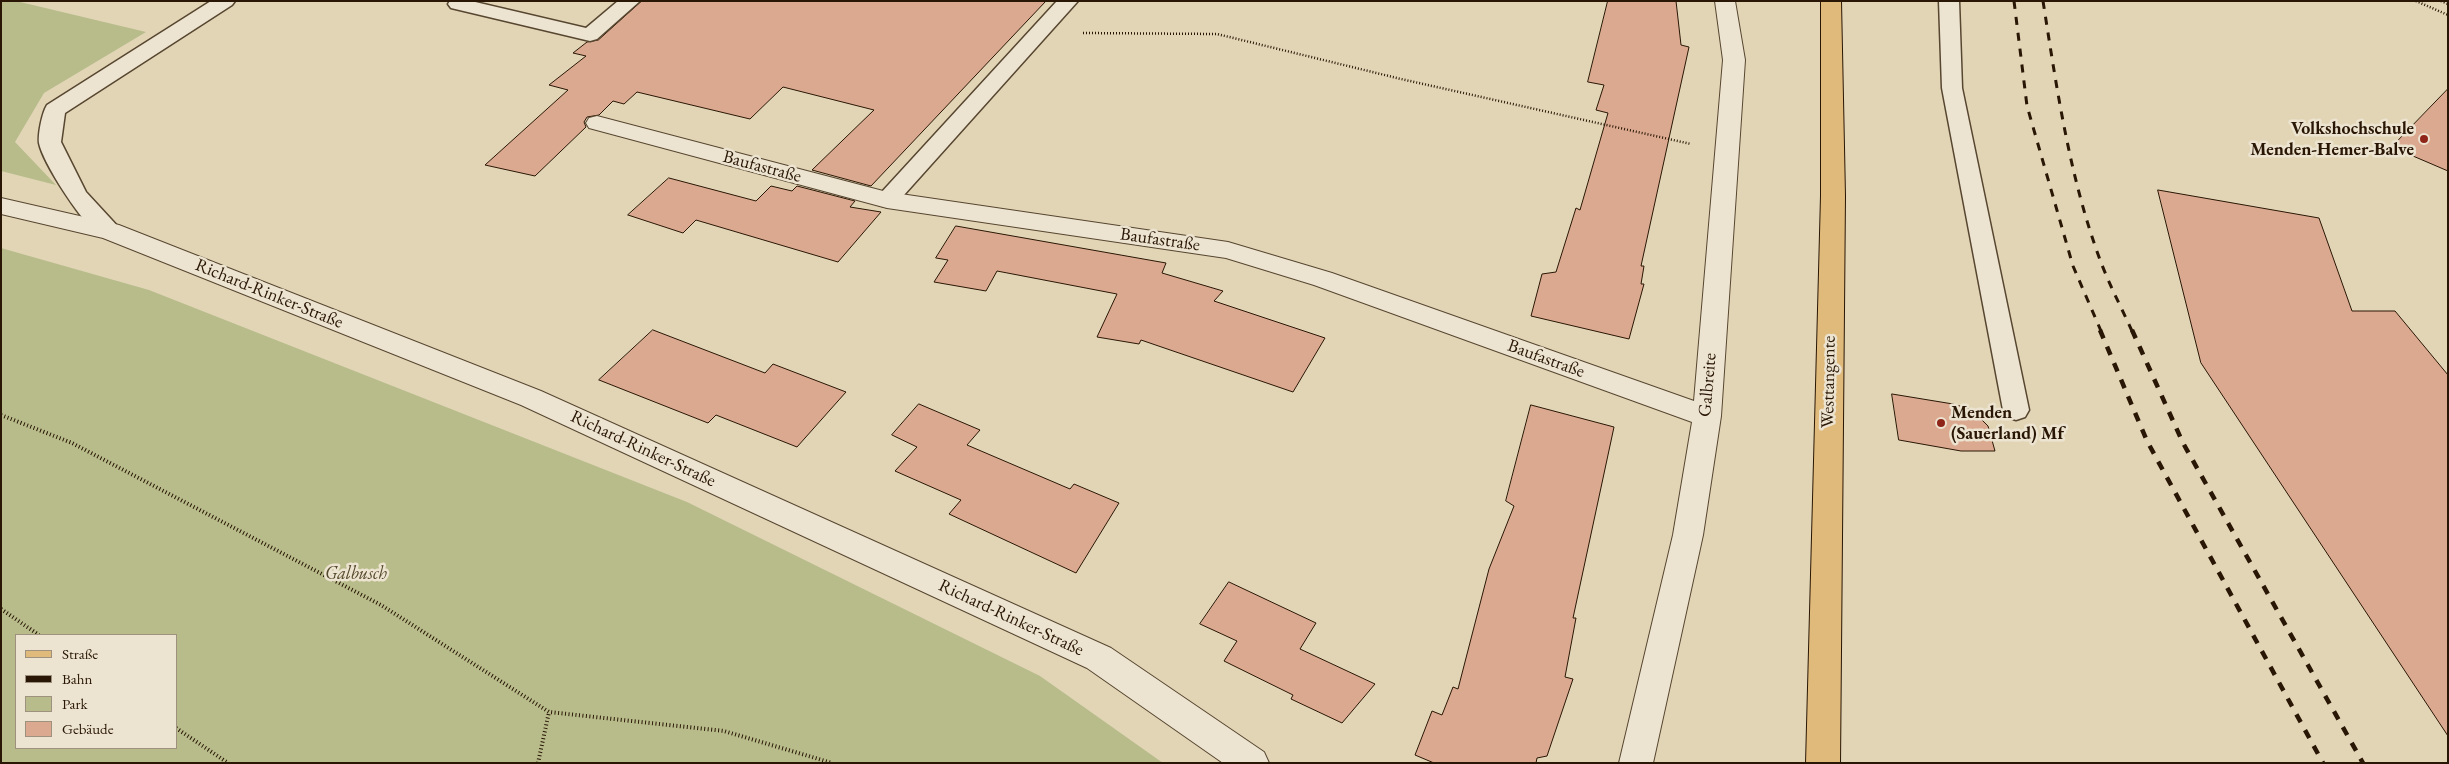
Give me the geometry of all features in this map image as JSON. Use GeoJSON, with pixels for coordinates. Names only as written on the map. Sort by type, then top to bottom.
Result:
{"type":"FeatureCollection","features":[{"type":"Feature","properties":{"kind":"main road","name":"Westtangente"},"geometry":{"type":"LineString","coordinates":[[1823,763],[1833,196],[1831,1]]}},
{"type":"Feature","properties":{"kind":"street","name":"Galbreite"},"geometry":{"type":"LineString","coordinates":[[1636,763],[1688,535],[1707,416],[1734,60],[1725,1]]}},
{"type":"Feature","properties":{"kind":"street","name":"Baufastraße"},"geometry":{"type":"LineString","coordinates":[[597,123],[887,200],[1228,250],[1323,279],[1707,416]]}},
{"type":"Feature","properties":{"kind":"street","name":"Richard-Rinker-Straße"},"geometry":{"type":"LineString","coordinates":[[1,206],[110,231],[531,398],[1099,658],[1252,763]]}},
{"type":"Feature","properties":{"kind":"lane"},"geometry":{"type":"LineString","coordinates":[[110,231],[76,195],[50,142],[55,110],[225,1]]}},
{"type":"Feature","properties":{"kind":"lane"},"geometry":{"type":"LineString","coordinates":[[458,4],[590,35],[630,1]]}},
{"type":"Feature","properties":{"kind":"lane"},"geometry":{"type":"LineString","coordinates":[[1949,1],[1952,88],[2016,410]]}},
{"type":"Feature","properties":{"kind":"lane"},"geometry":{"type":"LineString","coordinates":[[887,200],[1024,50],[1060,2]]}},
{"type":"Feature","properties":{"kind":"path"},"geometry":{"type":"LineString","coordinates":[[2416,1],[2448,15]]}},
{"type":"Feature","properties":{"kind":"path"},"geometry":{"type":"LineString","coordinates":[[2441,1],[2448,4]]}},
{"type":"Feature","properties":{"kind":"path"},"geometry":{"type":"LineString","coordinates":[[1024,50],[1083,33],[1217,34],[1401,79],[1726,152]]}},
{"type":"Feature","properties":{"kind":"path"},"geometry":{"type":"LineString","coordinates":[[1,415],[72,443],[381,605],[549,712],[724,730],[832,763]]}},
{"type":"Feature","properties":{"kind":"path"},"geometry":{"type":"LineString","coordinates":[[1,610],[37,634]]}},
{"type":"Feature","properties":{"kind":"path"},"geometry":{"type":"LineString","coordinates":[[538,763],[549,712]]}},
{"type":"Feature","properties":{"kind":"path"},"geometry":{"type":"LineString","coordinates":[[178,729],[228,763]]}},
{"type":"Feature","properties":{"kind":"green space"},"geometry":{"type":"Polygon","coordinates":[[[1,1],[16,1],[146,32],[44,93],[15,142],[56,185],[1,171],[1,1]]]}},
{"type":"Feature","properties":{"kind":"green space","name":"Galbusch"},"geometry":{"type":"Polygon","coordinates":[[[1,248],[149,290],[687,502],[1040,676],[1163,763],[1,763],[1,248]]]}},
{"type":"Feature","properties":{"kind":"building"},"geometry":{"type":"Polygon","coordinates":[[[642,1],[1046,1],[871,186],[812,170],[874,110],[783,87],[750,119],[637,92],[624,104],[613,101],[599,115],[587,117],[584,122],[586,127],[535,176],[485,165],[568,90],[549,85],[586,56],[573,53],[587,42],[598,40],[642,1]]]}},
{"type":"Feature","properties":{"kind":"building"},"geometry":{"type":"Polygon","coordinates":[[[1608,1],[1676,1],[1681,45],[1689,47],[1641,266],[1644,266],[1641,284],[1644,284],[1629,339],[1531,316],[1542,274],[1556,272],[1576,208],[1580,210],[1608,113],[1596,110],[1604,85],[1588,82],[1608,1]]]}},
{"type":"Feature","properties":{"kind":"building","name":"Volkshochschule Menden-Hemer-Balve"},"geometry":{"type":"Polygon","coordinates":[[[2448,89],[2448,171],[2392,147],[2448,89]]]}},
{"type":"Feature","properties":{"kind":"building"},"geometry":{"type":"Polygon","coordinates":[[[669,178],[756,201],[771,186],[792,191],[797,186],[855,201],[850,207],[881,212],[838,262],[696,220],[683,233],[628,215],[669,178]]]}},
{"type":"Feature","properties":{"kind":"building"},"geometry":{"type":"Polygon","coordinates":[[[2158,190],[2319,218],[2352,311],[2395,311],[2448,375],[2448,736],[2201,363],[2158,190]]]}},
{"type":"Feature","properties":{"kind":"building"},"geometry":{"type":"Polygon","coordinates":[[[956,226],[1166,263],[1162,273],[1223,291],[1214,301],[1325,338],[1293,392],[1141,340],[1139,344],[1097,337],[1117,294],[997,271],[986,291],[934,282],[948,260],[936,258],[956,226]]]}},
{"type":"Feature","properties":{"kind":"building"},"geometry":{"type":"Polygon","coordinates":[[[653,330],[765,373],[773,364],[846,392],[797,447],[716,415],[708,423],[599,380],[653,330]]]}},
{"type":"Feature","properties":{"kind":"building","name":"Menden (Sauerland) Mf"},"geometry":{"type":"Polygon","coordinates":[[[1892,394],[1967,408],[1988,426],[1995,451],[1961,451],[1899,440],[1892,394]]]}},
{"type":"Feature","properties":{"kind":"building"},"geometry":{"type":"Polygon","coordinates":[[[919,404],[980,430],[967,445],[1070,489],[1074,484],[1119,503],[1076,573],[949,514],[961,500],[895,471],[917,447],[892,435],[919,404]]]}},
{"type":"Feature","properties":{"kind":"building"},"geometry":{"type":"Polygon","coordinates":[[[1531,405],[1614,427],[1573,618],[1576,618],[1565,677],[1573,679],[1547,756],[1537,758],[1536,763],[1434,763],[1415,755],[1432,711],[1442,715],[1453,687],[1458,689],[1489,569],[1514,506],[1506,501],[1531,405]]]}},
{"type":"Feature","properties":{"kind":"building"},"geometry":{"type":"Polygon","coordinates":[[[1229,582],[1316,623],[1300,649],[1375,684],[1342,723],[1291,699],[1293,695],[1224,661],[1237,641],[1200,624],[1229,582]]]}},
{"type":"Feature","properties":{"kind":"railway"},"geometry":{"type":"LineString","coordinates":[[2014,1],[2027,106],[2073,266],[2101,331]]}},
{"type":"Feature","properties":{"kind":"railway"},"geometry":{"type":"LineString","coordinates":[[2043,1],[2066,135],[2081,201],[2102,265],[2132,331]]}},
{"type":"Feature","properties":{"kind":"railway"},"geometry":{"type":"LineString","coordinates":[[2100,330],[2147,441],[2323,763]]}},
{"type":"Feature","properties":{"kind":"railway"},"geometry":{"type":"LineString","coordinates":[[2132,330],[2183,443],[2363,763]]}},
{"type":"Feature","properties":{"kind":"place","name":"Volkshochschule Menden-Hemer-Balve"},"geometry":{"type":"Point","coordinates":[2424,139]}},
{"type":"Feature","properties":{"kind":"place","name":"Menden (Sauerland) Mf"},"geometry":{"type":"Point","coordinates":[1941,423]}}]}
